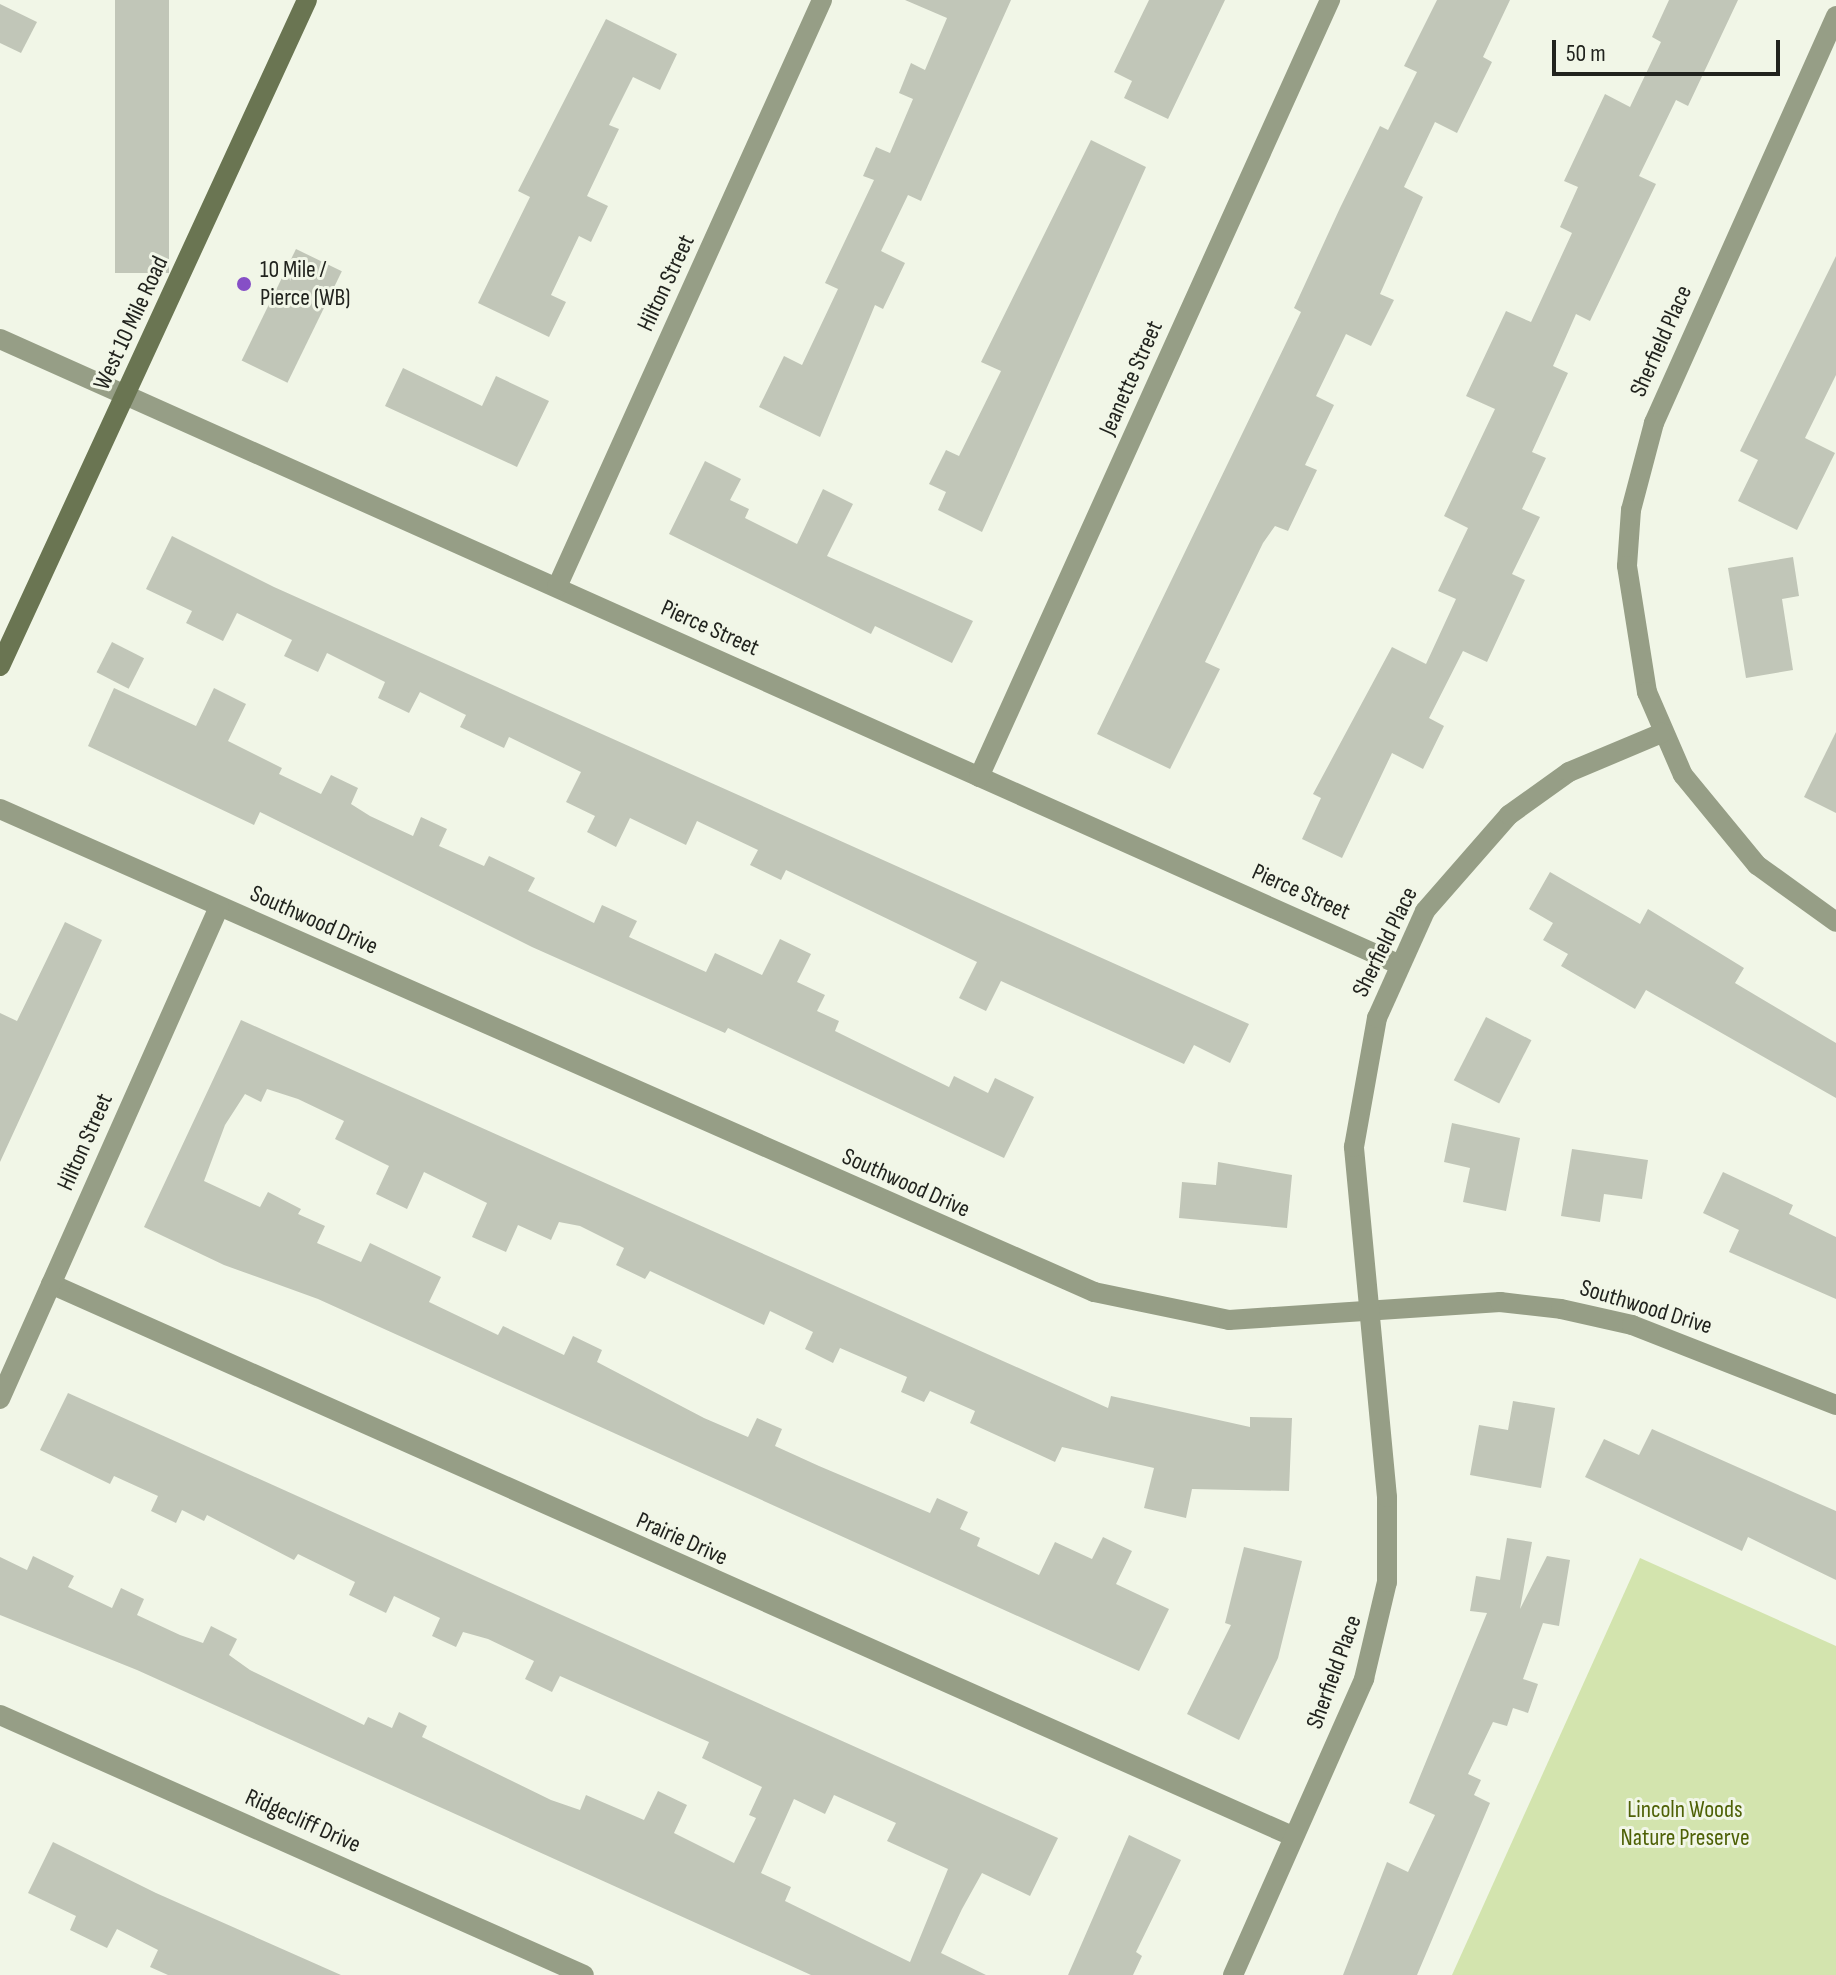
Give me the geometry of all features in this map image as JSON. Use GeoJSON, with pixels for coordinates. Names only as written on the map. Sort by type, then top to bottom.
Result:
{"type":"FeatureCollection","features":[{"type":"Feature","properties":{"kind":"main road","name":"West 10 Mile Road"},"geometry":{"type":"LineString","coordinates":[[0,666],[307,0]]}},
{"type":"Feature","properties":{"kind":"street","name":"Hilton Street"},"geometry":{"type":"LineString","coordinates":[[557,587],[822,0]]}},
{"type":"Feature","properties":{"kind":"street","name":"Jeanette Street"},"geometry":{"type":"LineString","coordinates":[[979,777],[1330,0]]}},
{"type":"Feature","properties":{"kind":"street","name":"Sherfield Place"},"geometry":{"type":"LineString","coordinates":[[1233,1975],[1364,1679],[1387,1582],[1387,1497],[1365,1313],[1356,1113],[1377,1018],[1398,964],[1436,894],[1509,815],[1569,772],[1662,733],[1631,624],[1627,566],[1636,482],[1666,394],[1836,16]]}},
{"type":"Feature","properties":{"kind":"street","name":"Pierce Street"},"geometry":{"type":"LineString","coordinates":[[0,339],[1398,964]]}},
{"type":"Feature","properties":{"kind":"street"},"geometry":{"type":"LineString","coordinates":[[1662,733],[1730,837],[1777,883],[1836,922]]}},
{"type":"Feature","properties":{"kind":"street","name":"Southwood Drive"},"geometry":{"type":"LineString","coordinates":[[0,809],[1094,1292],[1229,1320],[1500,1302],[1561,1309],[1647,1330],[1836,1405]]}},
{"type":"Feature","properties":{"kind":"street","name":"Hilton Street"},"geometry":{"type":"LineString","coordinates":[[0,1399],[219,907]]}},
{"type":"Feature","properties":{"kind":"street","name":"Prairie Drive"},"geometry":{"type":"LineString","coordinates":[[51,1284],[1294,1837]]}},
{"type":"Feature","properties":{"kind":"street","name":"Ridgecliff Drive"},"geometry":{"type":"LineString","coordinates":[[0,1715],[584,1975]]}},
{"type":"Feature","properties":{"kind":"green space","name":"Lincoln Woods Nature Preserve"},"geometry":{"type":"Polygon","coordinates":[[[1640,1558],[1836,1646],[1836,1975],[1452,1975],[1640,1558]]]}},
{"type":"Feature","properties":{"kind":"building"},"geometry":{"type":"Polygon","coordinates":[[[115,0],[169,0],[169,273],[115,273],[115,0]]]}},
{"type":"Feature","properties":{"kind":"building"},"geometry":{"type":"Polygon","coordinates":[[[905,0],[1011,0],[921,201],[908,195],[881,251],[905,263],[883,309],[875,305],[820,437],[759,407],[784,356],[802,365],[838,289],[825,283],[874,180],[863,176],[876,147],[890,153],[913,99],[899,93],[911,63],[925,70],[947,18],[905,0]]]}},
{"type":"Feature","properties":{"kind":"building"},"geometry":{"type":"Polygon","coordinates":[[[1149,0],[1225,0],[1168,119],[1124,98],[1132,81],[1114,72],[1149,0]]]}},
{"type":"Feature","properties":{"kind":"building"},"geometry":{"type":"Polygon","coordinates":[[[1437,0],[1510,0],[1483,57],[1492,62],[1457,133],[1435,122],[1404,187],[1423,197],[1380,294],[1394,300],[1371,346],[1346,334],[1316,396],[1334,405],[1305,465],[1317,470],[1288,531],[1275,526],[1263,543],[1205,662],[1220,669],[1170,769],[1097,734],[1301,312],[1294,308],[1340,208],[1380,126],[1388,130],[1417,72],[1404,66],[1437,0]]]}},
{"type":"Feature","properties":{"kind":"building"},"geometry":{"type":"Polygon","coordinates":[[[1669,0],[1738,0],[1688,106],[1676,100],[1639,176],[1656,184],[1590,321],[1576,314],[1553,366],[1568,373],[1532,452],[1546,458],[1522,509],[1540,517],[1512,574],[1525,580],[1487,662],[1463,651],[1429,718],[1444,726],[1423,769],[1392,753],[1342,858],[1302,839],[1321,798],[1313,794],[1392,647],[1426,664],[1456,599],[1438,591],[1468,528],[1444,516],[1495,409],[1466,396],[1506,311],[1531,322],[1572,233],[1560,227],[1578,187],[1564,181],[1605,94],[1630,107],[1661,42],[1652,37],[1669,0]]]}},
{"type":"Feature","properties":{"kind":"building"},"geometry":{"type":"Polygon","coordinates":[[[0,4],[37,22],[21,53],[0,43],[0,4]]]}},
{"type":"Feature","properties":{"kind":"building"},"geometry":{"type":"Polygon","coordinates":[[[606,19],[677,54],[660,90],[633,77],[609,125],[619,129],[587,196],[608,206],[591,242],[579,236],[551,295],[566,302],[549,337],[478,303],[530,197],[518,191],[606,19]]]}},
{"type":"Feature","properties":{"kind":"building"},"geometry":{"type":"Polygon","coordinates":[[[1091,140],[1146,167],[982,532],[938,510],[946,492],[929,484],[946,450],[959,456],[1001,371],[981,362],[1091,140]]]}},
{"type":"Feature","properties":{"kind":"building"},"geometry":{"type":"Polygon","coordinates":[[[296,249],[342,271],[287,383],[242,360],[296,249]]]}},
{"type":"Feature","properties":{"kind":"building"},"geometry":{"type":"Polygon","coordinates":[[[1836,256],[1836,375],[1805,438],[1835,453],[1797,530],[1738,501],[1758,460],[1740,451],[1836,256]]]}},
{"type":"Feature","properties":{"kind":"building"},"geometry":{"type":"Polygon","coordinates":[[[403,368],[482,406],[496,376],[549,401],[517,467],[385,406],[403,368]]]}},
{"type":"Feature","properties":{"kind":"building"},"geometry":{"type":"Polygon","coordinates":[[[705,461],[741,479],[730,500],[749,509],[745,518],[797,544],[823,489],[853,504],[827,556],[973,621],[952,663],[875,626],[871,634],[669,534],[705,461]]]}},
{"type":"Feature","properties":{"kind":"building"},"geometry":{"type":"Polygon","coordinates":[[[172,536],[274,587],[1249,1024],[1230,1063],[1194,1045],[1184,1064],[1001,981],[986,1011],[959,998],[977,962],[786,870],[781,880],[750,865],[758,850],[697,821],[686,845],[630,818],[616,847],[587,832],[595,816],[566,802],[581,772],[509,737],[504,748],[460,727],[466,715],[420,692],[409,713],[378,698],[385,682],[327,653],[318,672],[284,656],[292,640],[237,613],[223,641],[186,623],[192,611],[146,589],[172,536]]]}},
{"type":"Feature","properties":{"kind":"building"},"geometry":{"type":"Polygon","coordinates":[[[1793,557],[1799,596],[1782,599],[1793,670],[1746,678],[1728,568],[1793,557]]]}},
{"type":"Feature","properties":{"kind":"building"},"geometry":{"type":"Polygon","coordinates":[[[112,642],[144,658],[129,689],[97,672],[112,642]]]}},
{"type":"Feature","properties":{"kind":"building"},"geometry":{"type":"Polygon","coordinates":[[[114,688],[196,726],[214,688],[246,704],[228,741],[282,768],[279,774],[321,794],[331,775],[358,788],[351,804],[370,816],[413,836],[421,817],[447,829],[439,846],[484,866],[489,856],[535,878],[528,891],[594,923],[602,905],[637,921],[629,937],[706,972],[715,953],[762,975],[780,939],[811,954],[797,982],[825,995],[817,1011],[839,1021],[835,1031],[949,1087],[954,1076],[988,1093],[995,1078],[1034,1097],[1004,1158],[728,1028],[725,1033],[532,947],[260,812],[254,825],[88,746],[114,688]]]}},
{"type":"Feature","properties":{"kind":"building"},"geometry":{"type":"Polygon","coordinates":[[[1836,732],[1836,813],[1804,797],[1836,732]]]}},
{"type":"Feature","properties":{"kind":"building"},"geometry":{"type":"Polygon","coordinates":[[[1550,872],[1640,924],[1648,909],[1744,968],[1735,983],[1836,1043],[1836,1098],[1646,990],[1635,1009],[1561,966],[1568,954],[1543,940],[1553,923],[1529,909],[1550,872]]]}},
{"type":"Feature","properties":{"kind":"building"},"geometry":{"type":"Polygon","coordinates":[[[65,922],[102,940],[0,1162],[0,1013],[17,1021],[65,922]]]}},
{"type":"Feature","properties":{"kind":"building"},"geometry":{"type":"Polygon","coordinates":[[[1486,1017],[1531,1040],[1499,1103],[1454,1080],[1486,1017]]]}},
{"type":"Feature","properties":{"kind":"building"},"geometry":{"type":"Polygon","coordinates":[[[241,1020],[1108,1408],[1111,1396],[1250,1427],[1250,1417],[1292,1418],[1289,1491],[1192,1489],[1186,1518],[1144,1508],[1154,1468],[1062,1447],[1055,1462],[970,1423],[975,1411],[930,1391],[924,1402],[901,1392],[907,1377],[840,1348],[833,1363],[805,1349],[813,1332],[770,1311],[764,1325],[650,1271],[645,1279],[616,1265],[624,1248],[580,1226],[559,1222],[551,1240],[518,1225],[506,1252],[472,1237],[487,1203],[424,1172],[407,1209],[376,1194],[389,1166],[335,1139],[344,1121],[298,1099],[267,1089],[261,1102],[245,1094],[225,1125],[204,1181],[260,1207],[268,1192],[301,1209],[298,1214],[325,1226],[317,1243],[361,1262],[370,1243],[441,1277],[429,1302],[498,1335],[503,1326],[564,1355],[573,1336],[602,1350],[597,1362],[704,1418],[748,1437],[757,1418],[782,1429],[775,1446],[819,1466],[930,1513],[937,1498],[968,1512],[960,1529],[980,1538],[977,1546],[1039,1575],[1055,1542],[1092,1559],[1103,1537],[1132,1551],[1116,1584],[1169,1609],[1139,1671],[318,1299],[224,1265],[144,1227],[241,1020]]]}},
{"type":"Feature","properties":{"kind":"building"},"geometry":{"type":"Polygon","coordinates":[[[1452,1123],[1520,1138],[1506,1211],[1463,1202],[1470,1168],[1444,1162],[1452,1123]]]}},
{"type":"Feature","properties":{"kind":"building"},"geometry":{"type":"Polygon","coordinates":[[[1572,1149],[1648,1160],[1642,1199],[1604,1194],[1600,1222],[1561,1216],[1572,1149]]]}},
{"type":"Feature","properties":{"kind":"building"},"geometry":{"type":"Polygon","coordinates":[[[1218,1162],[1292,1175],[1287,1228],[1179,1218],[1182,1182],[1216,1185],[1218,1162]]]}},
{"type":"Feature","properties":{"kind":"building"},"geometry":{"type":"Polygon","coordinates":[[[1723,1172],[1793,1205],[1789,1214],[1836,1237],[1836,1299],[1729,1252],[1739,1230],[1703,1213],[1723,1172]]]}},
{"type":"Feature","properties":{"kind":"building"},"geometry":{"type":"Polygon","coordinates":[[[68,1393],[1058,1838],[1030,1896],[982,1873],[962,1909],[941,1953],[986,1975],[811,1975],[137,1670],[0,1615],[0,1557],[27,1570],[33,1556],[74,1576],[68,1587],[112,1608],[121,1588],[144,1599],[137,1615],[180,1635],[203,1643],[211,1626],[237,1639],[229,1655],[250,1670],[364,1725],[368,1717],[392,1728],[399,1712],[427,1726],[422,1737],[551,1800],[580,1810],[586,1795],[644,1820],[658,1791],[687,1805],[674,1833],[734,1863],[756,1818],[749,1815],[762,1787],[702,1758],[709,1742],[560,1676],[552,1692],[525,1679],[534,1661],[488,1639],[463,1632],[456,1647],[432,1636],[440,1618],[394,1596],[386,1613],[349,1595],[355,1582],[298,1554],[294,1560],[207,1515],[204,1521],[182,1510],[176,1523],[151,1511],[158,1496],[114,1476],[110,1484],[40,1450],[68,1393]],[[834,1795],[825,1814],[794,1799],[761,1873],[791,1887],[785,1901],[910,1962],[948,1869],[887,1841],[896,1823],[834,1795]]]}},
{"type":"Feature","properties":{"kind":"building"},"geometry":{"type":"Polygon","coordinates":[[[1513,1401],[1555,1408],[1541,1488],[1470,1475],[1479,1425],[1508,1430],[1513,1401]]]}},
{"type":"Feature","properties":{"kind":"building"},"geometry":{"type":"Polygon","coordinates":[[[1652,1429],[1836,1511],[1836,1580],[1748,1537],[1742,1551],[1585,1477],[1604,1439],[1639,1455],[1652,1429]]]}},
{"type":"Feature","properties":{"kind":"building"},"geometry":{"type":"Polygon","coordinates":[[[1507,1538],[1532,1542],[1520,1609],[1547,1556],[1570,1560],[1559,1626],[1543,1623],[1523,1679],[1538,1684],[1528,1713],[1513,1708],[1507,1726],[1493,1722],[1468,1774],[1481,1780],[1474,1795],[1490,1803],[1417,1975],[1343,1975],[1387,1862],[1408,1872],[1435,1815],[1409,1803],[1487,1613],[1470,1611],[1476,1576],[1500,1580],[1507,1538]]]}},
{"type":"Feature","properties":{"kind":"building"},"geometry":{"type":"Polygon","coordinates":[[[1244,1547],[1302,1561],[1278,1658],[1239,1740],[1187,1714],[1231,1625],[1225,1623],[1244,1547]]]}},
{"type":"Feature","properties":{"kind":"building"},"geometry":{"type":"Polygon","coordinates":[[[1129,1835],[1181,1860],[1136,1952],[1142,1956],[1133,1975],[1068,1975],[1129,1835]]]}},
{"type":"Feature","properties":{"kind":"building"},"geometry":{"type":"Polygon","coordinates":[[[53,1842],[156,1893],[341,1975],[168,1975],[150,1967],[158,1950],[117,1929],[107,1948],[70,1930],[76,1916],[28,1893],[53,1842]]]}},
{"type":"Feature","properties":{"kind":"place","name":"10 Mile / Pierce (WB)"},"geometry":{"type":"Point","coordinates":[244,284]}}]}
